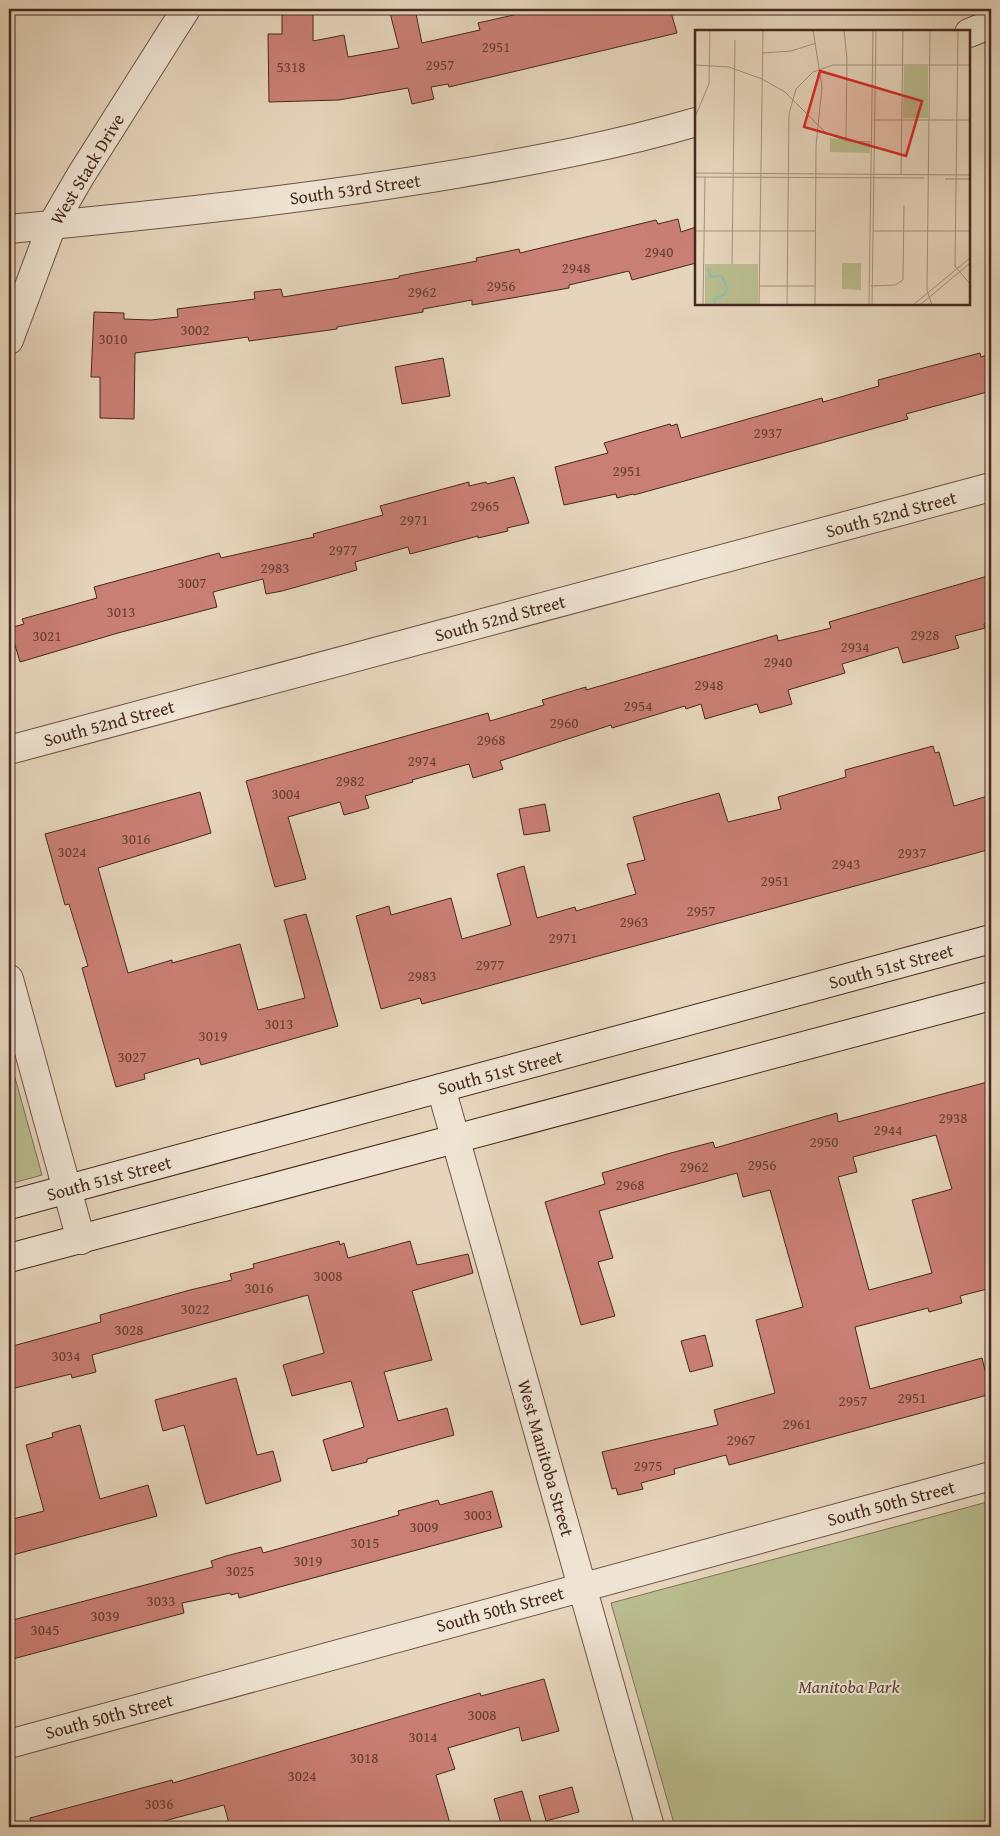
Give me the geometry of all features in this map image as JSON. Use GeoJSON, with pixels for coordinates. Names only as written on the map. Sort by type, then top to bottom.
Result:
{"type":"FeatureCollection","features":[{"type":"Feature","properties":{"kind":"street","name":"West Stack Drive"},"geometry":{"type":"LineString","coordinates":[[9,340],[52,225],[81,175],[186,9]]}},
{"type":"Feature","properties":{"kind":"street"},"geometry":{"type":"LineString","coordinates":[[970,33],[991,24]]}},
{"type":"Feature","properties":{"kind":"street","name":"South 53rd Street"},"geometry":{"type":"LineString","coordinates":[[9,229],[216,208],[403,182],[549,158],[655,134],[695,122]]}},
{"type":"Feature","properties":{"kind":"street","name":"South 52nd Street"},"geometry":{"type":"LineString","coordinates":[[9,750],[991,487]]}},
{"type":"Feature","properties":{"kind":"street","name":"South 51st Street"},"geometry":{"type":"LineString","coordinates":[[9,1205],[991,939]]}},
{"type":"Feature","properties":{"kind":"street"},"geometry":{"type":"LineString","coordinates":[[9,979],[81,1240]]}},
{"type":"Feature","properties":{"kind":"street"},"geometry":{"type":"LineString","coordinates":[[9,1258],[991,996]]}},
{"type":"Feature","properties":{"kind":"street","name":"West Manitoba Street"},"geometry":{"type":"LineString","coordinates":[[441,1088],[650,1827]]}},
{"type":"Feature","properties":{"kind":"street","name":"South 50th Street"},"geometry":{"type":"LineString","coordinates":[[9,1744],[991,1476]]}},
{"type":"Feature","properties":{"kind":"green space"},"geometry":{"type":"Polygon","coordinates":[[[9,1056],[42,1175],[9,1184],[9,1056]]]}},
{"type":"Feature","properties":{"kind":"green space","name":"Manitoba Park"},"geometry":{"type":"Polygon","coordinates":[[[991,1501],[991,1827],[675,1827],[611,1603],[991,1501]]]}},
{"type":"Feature","properties":{"kind":"building"},"geometry":{"type":"Polygon","coordinates":[[[282,9],[313,9],[313,41],[344,35],[348,57],[399,48],[389,9],[415,9],[422,43],[480,30],[478,23],[540,9],[670,9],[677,33],[449,87],[448,84],[431,87],[434,99],[412,104],[408,88],[339,100],[269,102],[268,34],[282,34],[282,9]]]}},
{"type":"Feature","properties":{"kind":"building"},"geometry":{"type":"Polygon","coordinates":[[[678,219],[681,232],[695,227],[695,263],[632,280],[629,271],[569,285],[569,288],[472,305],[472,300],[423,309],[423,312],[337,327],[337,329],[249,341],[248,337],[135,353],[134,419],[100,418],[100,377],[91,377],[94,312],[124,313],[124,319],[151,320],[178,317],[177,309],[255,299],[254,292],[281,289],[283,297],[399,278],[399,276],[477,261],[476,258],[519,249],[520,253],[656,220],[658,224],[678,219]]]}},
{"type":"Feature","properties":{"kind":"building"},"geometry":{"type":"Polygon","coordinates":[[[980,353],[981,357],[991,354],[991,391],[906,414],[908,419],[634,495],[617,498],[616,494],[564,505],[555,467],[608,453],[604,443],[670,424],[671,426],[677,424],[681,438],[822,398],[823,402],[879,386],[878,380],[980,353]]]}},
{"type":"Feature","properties":{"kind":"building"},"geometry":{"type":"Polygon","coordinates":[[[443,358],[450,396],[402,404],[395,367],[443,358]]]}},
{"type":"Feature","properties":{"kind":"building"},"geometry":{"type":"Polygon","coordinates":[[[514,477],[529,523],[507,528],[508,531],[478,538],[478,536],[410,554],[408,547],[355,562],[357,570],[282,591],[266,594],[263,579],[213,592],[217,607],[118,633],[20,662],[10,628],[24,624],[22,619],[97,598],[94,587],[219,553],[221,558],[314,537],[313,534],[383,515],[380,506],[469,482],[469,486],[486,482],[487,484],[514,477]]]}},
{"type":"Feature","properties":{"kind":"building"},"geometry":{"type":"Polygon","coordinates":[[[991,575],[991,622],[984,624],[985,628],[955,636],[959,648],[903,663],[898,647],[842,664],[845,673],[788,690],[792,704],[760,713],[757,704],[705,719],[701,704],[686,709],[685,706],[612,728],[611,725],[500,761],[503,769],[473,778],[469,764],[412,780],[413,782],[365,796],[369,808],[344,815],[340,802],[288,817],[306,879],[275,887],[246,781],[488,713],[490,721],[544,705],[542,700],[586,687],[586,690],[777,635],[778,641],[831,628],[829,622],[991,575]]]}},
{"type":"Feature","properties":{"kind":"building"},"geometry":{"type":"Polygon","coordinates":[[[933,746],[935,753],[939,752],[954,806],[991,795],[991,849],[422,1004],[420,998],[381,1009],[356,916],[389,906],[391,915],[451,898],[462,939],[511,925],[497,874],[524,866],[537,918],[575,907],[576,911],[636,894],[627,864],[645,860],[633,817],[719,793],[728,822],[781,809],[778,797],[846,777],[845,770],[933,746]]]}},
{"type":"Feature","properties":{"kind":"building"},"geometry":{"type":"Polygon","coordinates":[[[200,792],[211,833],[98,868],[128,973],[172,960],[172,963],[240,944],[258,1010],[305,998],[284,920],[306,914],[338,1026],[201,1065],[199,1058],[144,1074],[145,1079],[116,1087],[82,968],[88,966],[69,904],[65,905],[45,834],[200,792]]]}},
{"type":"Feature","properties":{"kind":"building"},"geometry":{"type":"Polygon","coordinates":[[[545,804],[550,831],[524,835],[519,809],[545,804]]]}},
{"type":"Feature","properties":{"kind":"building"},"geometry":{"type":"Polygon","coordinates":[[[991,1081],[991,1288],[960,1296],[962,1303],[929,1312],[928,1308],[855,1327],[870,1389],[982,1358],[991,1394],[729,1465],[726,1455],[674,1469],[675,1474],[641,1483],[643,1489],[618,1495],[616,1488],[612,1489],[602,1452],[718,1425],[714,1410],[775,1393],[756,1320],[803,1307],[770,1190],[743,1197],[737,1173],[599,1211],[613,1258],[598,1262],[615,1316],[581,1325],[545,1202],[605,1184],[602,1173],[667,1154],[713,1142],[715,1148],[837,1113],[838,1122],[991,1081]],[[936,1135],[853,1157],[857,1172],[838,1177],[869,1290],[932,1273],[912,1200],[952,1189],[936,1135]]]}},
{"type":"Feature","properties":{"kind":"building"},"geometry":{"type":"Polygon","coordinates":[[[339,1241],[340,1245],[344,1243],[348,1258],[410,1241],[417,1265],[468,1254],[473,1273],[412,1291],[432,1360],[384,1372],[398,1421],[447,1408],[454,1435],[367,1459],[367,1462],[332,1471],[323,1440],[364,1427],[351,1381],[292,1396],[283,1365],[324,1353],[308,1295],[92,1355],[96,1372],[72,1378],[71,1374],[15,1388],[9,1367],[9,1347],[101,1322],[100,1315],[232,1280],[230,1274],[254,1268],[253,1264],[339,1241]]]}},
{"type":"Feature","properties":{"kind":"building"},"geometry":{"type":"Polygon","coordinates":[[[705,1335],[713,1366],[690,1372],[681,1341],[705,1335]]]}},
{"type":"Feature","properties":{"kind":"building"},"geometry":{"type":"Polygon","coordinates":[[[236,1378],[257,1455],[273,1451],[281,1481],[206,1504],[184,1425],[163,1431],[155,1400],[236,1378]]]}},
{"type":"Feature","properties":{"kind":"building"},"geometry":{"type":"Polygon","coordinates":[[[80,1425],[100,1499],[148,1485],[157,1516],[9,1556],[9,1520],[44,1511],[26,1445],[53,1437],[52,1433],[80,1425]]]}},
{"type":"Feature","properties":{"kind":"building"},"geometry":{"type":"Polygon","coordinates":[[[492,1491],[502,1527],[239,1598],[238,1593],[231,1595],[230,1593],[182,1603],[184,1613],[9,1660],[9,1621],[213,1567],[211,1561],[226,1556],[261,1547],[263,1553],[399,1515],[398,1511],[438,1500],[440,1505],[492,1491]]]}},
{"type":"Feature","properties":{"kind":"building"},"geometry":{"type":"Polygon","coordinates":[[[544,1679],[559,1731],[522,1741],[519,1727],[448,1748],[455,1769],[436,1775],[451,1827],[230,1827],[224,1805],[142,1827],[31,1827],[30,1818],[172,1780],[173,1783],[480,1693],[481,1696],[544,1679]]]}},
{"type":"Feature","properties":{"kind":"building"},"geometry":{"type":"Polygon","coordinates":[[[572,1787],[579,1812],[546,1821],[539,1796],[572,1787]]]}},
{"type":"Feature","properties":{"kind":"building"},"geometry":{"type":"Polygon","coordinates":[[[522,1791],[531,1822],[513,1827],[502,1827],[494,1799],[522,1791]]]}}]}
